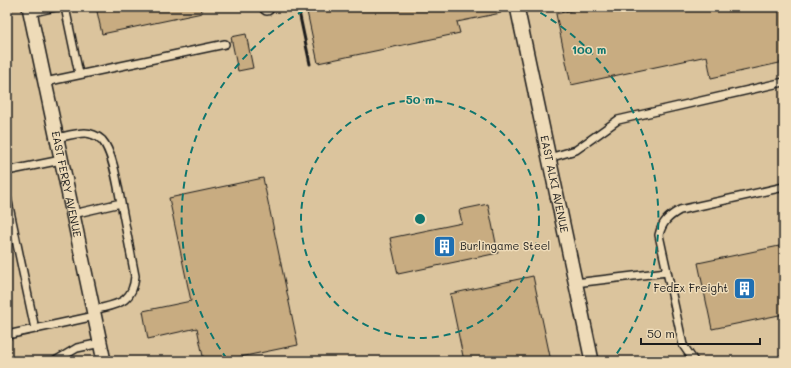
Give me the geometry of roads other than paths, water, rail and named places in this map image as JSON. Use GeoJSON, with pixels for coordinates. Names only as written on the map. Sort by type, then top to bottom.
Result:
{"type":"FeatureCollection","features":[{"type":"Feature","properties":{"kind":"street","name":"EAST ALKI AVENUE"},"geometry":{"type":"LineString","coordinates":[[517,7],[592,361]]}},
{"type":"Feature","properties":{"kind":"street","name":"EAST FERRY AVENUE"},"geometry":{"type":"LineString","coordinates":[[30,10],[104,361]]}},
{"type":"Feature","properties":{"kind":"lane"},"geometry":{"type":"LineString","coordinates":[[30,10],[56,7]]}},
{"type":"Feature","properties":{"kind":"lane"},"geometry":{"type":"LineString","coordinates":[[65,7],[79,74]]}},
{"type":"Feature","properties":{"kind":"lane"},"geometry":{"type":"LineString","coordinates":[[45,82],[225,44]]}},
{"type":"Feature","properties":{"kind":"lane"},"geometry":{"type":"LineString","coordinates":[[549,158],[576,150],[618,120],[784,82]]}},
{"type":"Feature","properties":{"kind":"lane"},"geometry":{"type":"LineString","coordinates":[[7,335],[94,313],[127,298],[131,294],[134,286],[134,276],[117,180],[112,162],[102,141],[97,136],[86,133],[57,138]]}},
{"type":"Feature","properties":{"kind":"lane"},"geometry":{"type":"LineString","coordinates":[[7,171],[62,160]]}},
{"type":"Feature","properties":{"kind":"lane"},"geometry":{"type":"LineString","coordinates":[[694,361],[683,345],[659,235],[661,227],[671,215],[680,210],[784,187]]}},
{"type":"Feature","properties":{"kind":"lane"},"geometry":{"type":"LineString","coordinates":[[7,197],[35,329]]}},
{"type":"Feature","properties":{"kind":"lane"},"geometry":{"type":"LineString","coordinates":[[73,214],[121,203]]}},
{"type":"Feature","properties":{"kind":"lane"},"geometry":{"type":"LineString","coordinates":[[575,283],[667,272]]}},
{"type":"Feature","properties":{"kind":"lane"},"geometry":{"type":"LineString","coordinates":[[55,361],[77,348],[101,343]]}},
{"type":"Feature","properties":{"kind":"lane"},"geometry":{"type":"LineString","coordinates":[[778,361],[784,360]]}},
{"type":"Feature","properties":{"kind":"railway"},"geometry":{"type":"LineString","coordinates":[[298,7],[310,64]]}},
{"type":"Feature","properties":{"kind":"place","name":"Burlingame Steel"},"geometry":{"type":"Point","coordinates":[444,246]}},
{"type":"Feature","properties":{"kind":"place","name":"FedEx Freight"},"geometry":{"type":"Point","coordinates":[744,288]}}]}
